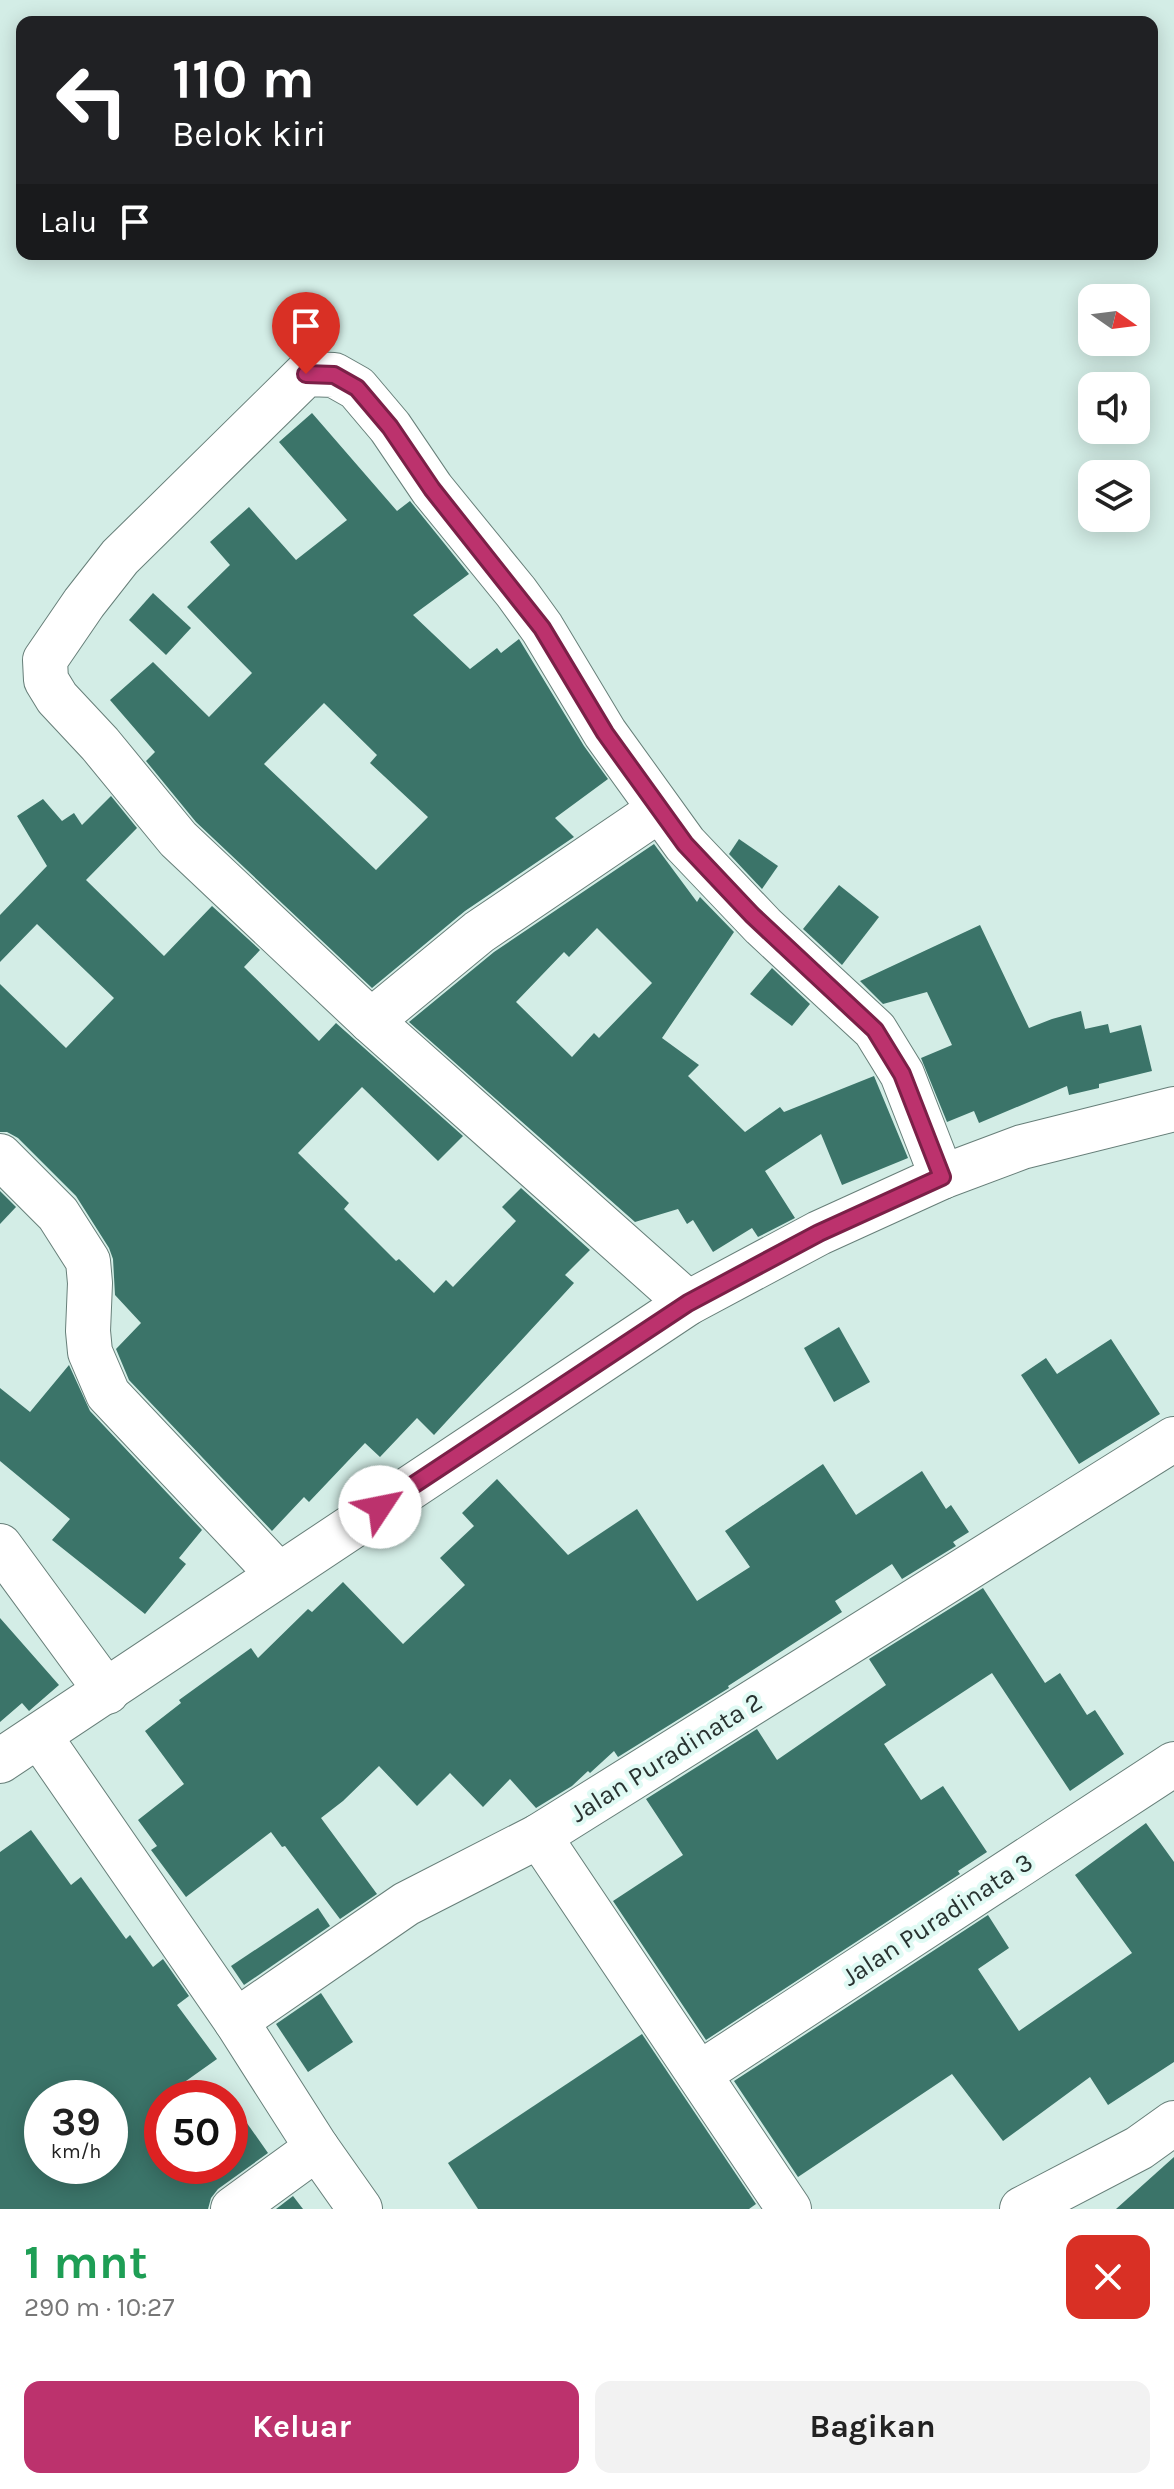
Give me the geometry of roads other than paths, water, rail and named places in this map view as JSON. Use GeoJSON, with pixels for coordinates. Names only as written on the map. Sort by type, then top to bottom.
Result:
{"type":"FeatureCollection","features":[{"type":"Feature","properties":{"kind":"street"},"geometry":{"type":"LineString","coordinates":[[688,1303],[371,1021],[178,839],[100,744],[57,698],[46,680],[45,660],[120,557],[306,374],[334,375],[357,388],[542,628],[605,733],[685,844],[740,903],[875,1030],[902,1074],[942,1177]]}},
{"type":"Feature","properties":{"kind":"street"},"geometry":{"type":"LineString","coordinates":[[371,1021],[479,932],[659,810]]}},
{"type":"Feature","properties":{"kind":"street"},"geometry":{"type":"LineString","coordinates":[[0,1761],[688,1303],[819,1233],[942,1177],[1022,1147],[1174,1109]]}},
{"type":"Feature","properties":{"kind":"street"},"geometry":{"type":"LineString","coordinates":[[0,1156],[58,1214],[88,1261],[90,1352],[108,1394],[278,1574]]}},
{"type":"Feature","properties":{"kind":"street","name":"Jalan Puradinata 2"},"geometry":{"type":"LineString","coordinates":[[789,2209],[539,1836],[1174,1439]]}},
{"type":"Feature","properties":{"kind":"street"},"geometry":{"type":"LineString","coordinates":[[0,1546],[107,1692]]}},
{"type":"Feature","properties":{"kind":"street"},"geometry":{"type":"LineString","coordinates":[[40,1737],[236,2021],[360,2209]]}},
{"type":"Feature","properties":{"kind":"street","name":"Jalan Puradinata 3"},"geometry":{"type":"LineString","coordinates":[[699,2074],[1174,1764]]}},
{"type":"Feature","properties":{"kind":"street"},"geometry":{"type":"LineString","coordinates":[[236,2021],[406,1904],[539,1836]]}},
{"type":"Feature","properties":{"kind":"street"},"geometry":{"type":"LineString","coordinates":[[1022,2209],[1139,2148],[1174,2123]]}},
{"type":"Feature","properties":{"kind":"street"},"geometry":{"type":"LineString","coordinates":[[233,2209],[317,2148]]}}]}
